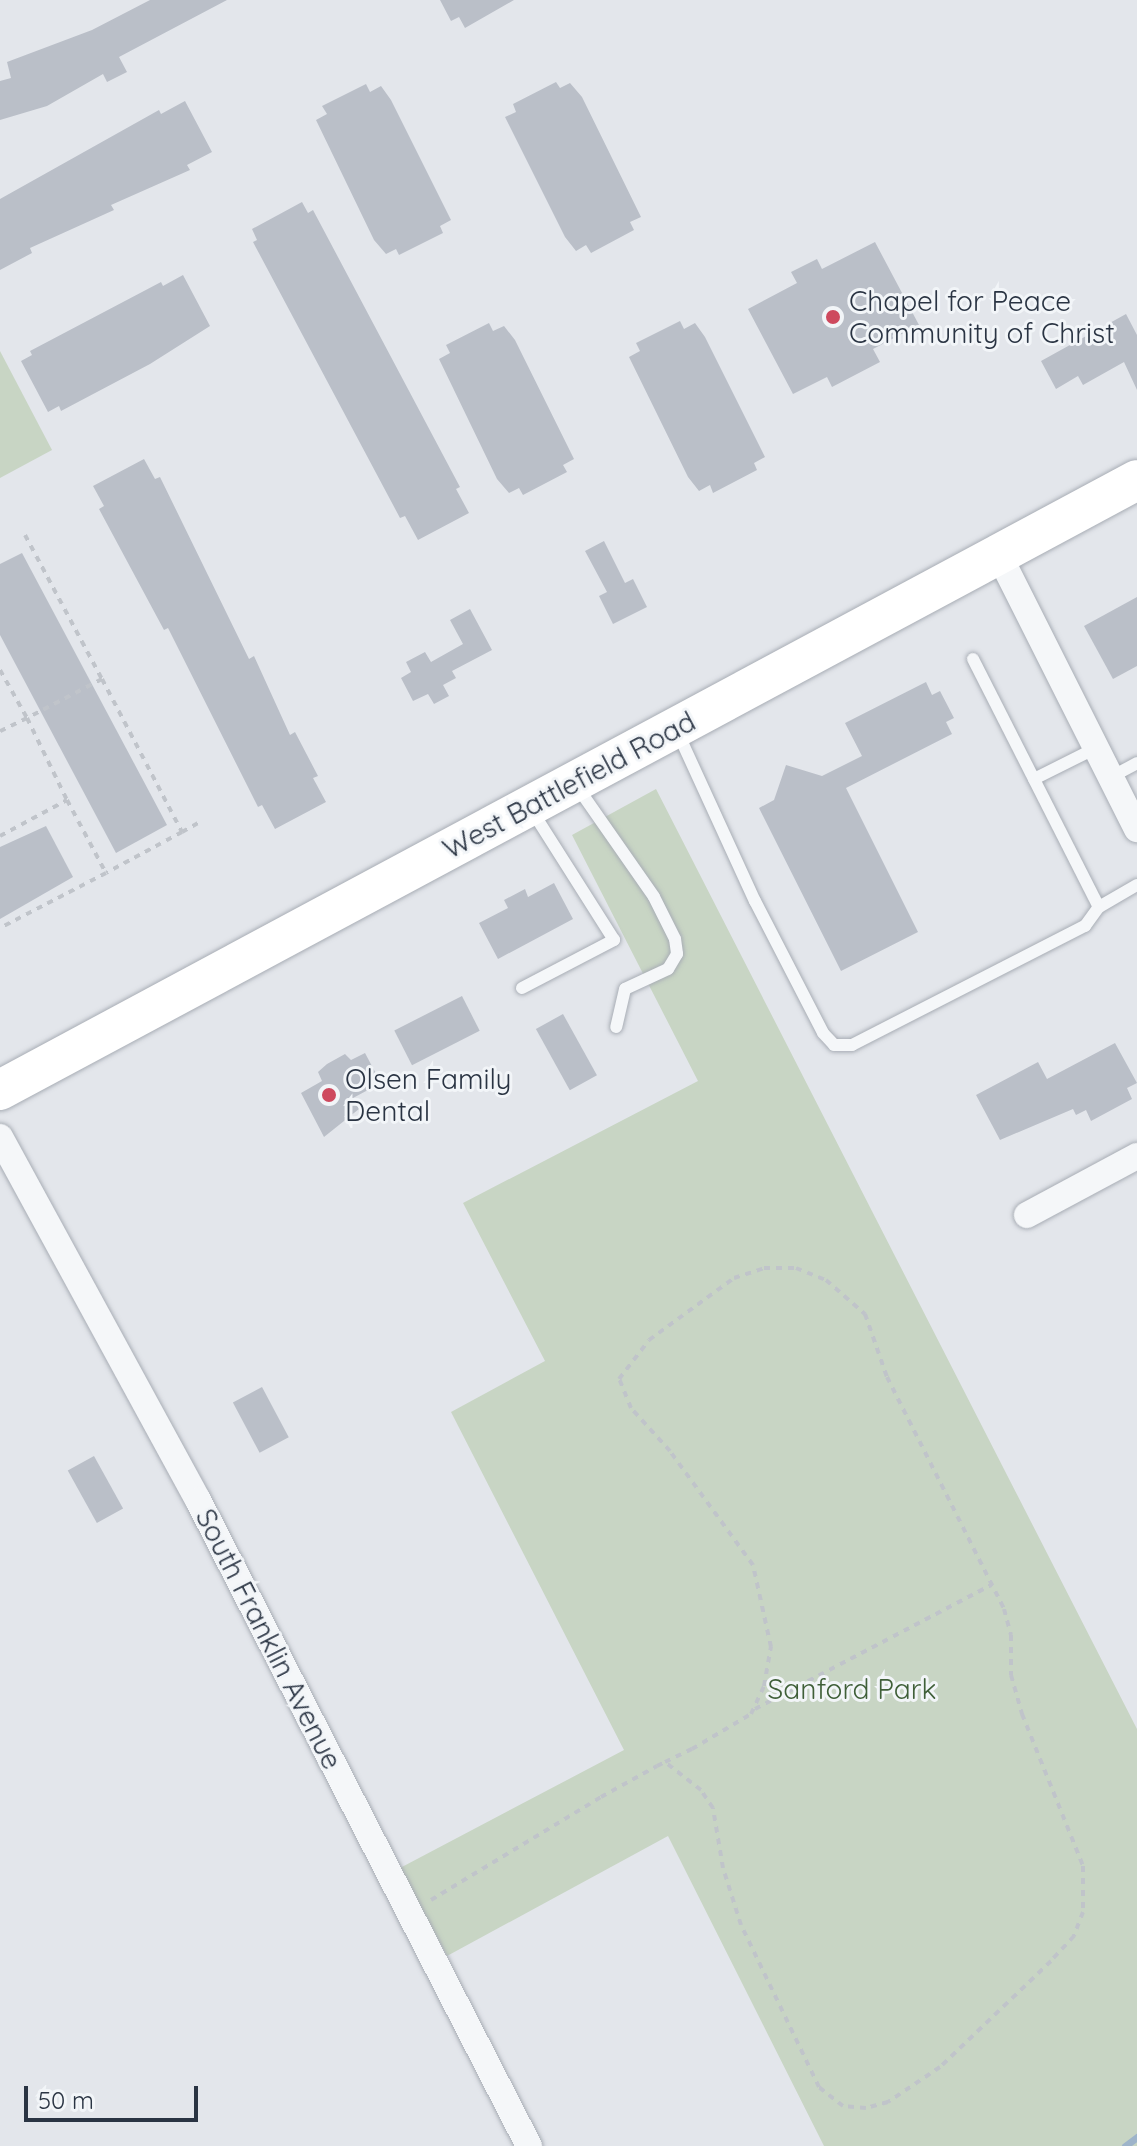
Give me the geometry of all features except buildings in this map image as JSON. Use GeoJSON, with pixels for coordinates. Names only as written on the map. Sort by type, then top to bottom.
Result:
{"type":"FeatureCollection","features":[{"type":"Feature","properties":{"kind":"main road","name":"West Battlefield Road"},"geometry":{"type":"LineString","coordinates":[[0,1090],[1137,480]]}},
{"type":"Feature","properties":{"kind":"street"},"geometry":{"type":"LineString","coordinates":[[999,555],[1137,829]]}},
{"type":"Feature","properties":{"kind":"street","name":"South Franklin Avenue"},"geometry":{"type":"LineString","coordinates":[[0,1137],[198,1500],[529,2146]]}},
{"type":"Feature","properties":{"kind":"street"},"geometry":{"type":"LineString","coordinates":[[1027,1215],[1137,1156]]}},
{"type":"Feature","properties":{"kind":"lane"},"geometry":{"type":"LineString","coordinates":[[973,659],[1099,907]]}},
{"type":"Feature","properties":{"kind":"lane"},"geometry":{"type":"LineString","coordinates":[[676,728],[737,863],[823,1033],[834,1045],[852,1045],[1085,926],[1099,907],[1137,885]]}},
{"type":"Feature","properties":{"kind":"lane"},"geometry":{"type":"LineString","coordinates":[[1034,779],[1096,748]]}},
{"type":"Feature","properties":{"kind":"lane"},"geometry":{"type":"LineString","coordinates":[[1111,777],[1137,763]]}},
{"type":"Feature","properties":{"kind":"lane"},"geometry":{"type":"LineString","coordinates":[[575,782],[654,897],[675,939],[677,954],[668,969],[625,989],[616,1027]]}},
{"type":"Feature","properties":{"kind":"lane"},"geometry":{"type":"LineString","coordinates":[[522,988],[614,940],[529,807]]}},
{"type":"Feature","properties":{"kind":"path"},"geometry":{"type":"LineString","coordinates":[[25,535],[182,832]]}},
{"type":"Feature","properties":{"kind":"path"},"geometry":{"type":"LineString","coordinates":[[0,670],[106,873]]}},
{"type":"Feature","properties":{"kind":"path"},"geometry":{"type":"LineString","coordinates":[[0,731],[102,679]]}},
{"type":"Feature","properties":{"kind":"path"},"geometry":{"type":"LineString","coordinates":[[0,836],[67,800]]}},
{"type":"Feature","properties":{"kind":"path"},"geometry":{"type":"LineString","coordinates":[[0,928],[202,821]]}},
{"type":"Feature","properties":{"kind":"path"},"geometry":{"type":"LineString","coordinates":[[665,1762],[701,1790],[713,1808],[723,1868],[741,1925],[819,2087],[843,2106],[866,2108],[900,2096],[940,2067],[1074,1936],[1083,1912],[1083,1866],[1022,1714],[1011,1675],[1011,1635],[992,1584],[887,1377],[865,1314],[826,1280],[796,1268],[764,1268],[734,1278],[649,1340],[619,1379],[631,1408],[685,1470],[753,1565],[771,1647],[764,1686],[753,1710]]}},
{"type":"Feature","properties":{"kind":"path"},"geometry":{"type":"LineString","coordinates":[[408,1911],[462,1885],[753,1710],[992,1584]]}},
{"type":"Feature","properties":{"kind":"green space"},"geometry":{"type":"Polygon","coordinates":[[[0,351],[52,450],[0,478],[0,351]]]}},
{"type":"Feature","properties":{"kind":"green space","name":"Sanford Park"},"geometry":{"type":"Polygon","coordinates":[[[656,789],[1137,1729],[1137,2146],[824,2146],[668,1836],[447,1956],[400,1868],[624,1750],[451,1412],[545,1361],[463,1203],[698,1081],[572,835],[656,789]]]}},
{"type":"Feature","properties":{"kind":"waterway"},"geometry":{"type":"LineString","coordinates":[[1125,2146],[1137,2137]]}},
{"type":"Feature","properties":{"kind":"place","name":"Chapel for Peace Community of Christ"},"geometry":{"type":"Point","coordinates":[833,317]}},
{"type":"Feature","properties":{"kind":"place","name":"Olsen Family Dental"},"geometry":{"type":"Point","coordinates":[329,1095]}}]}
